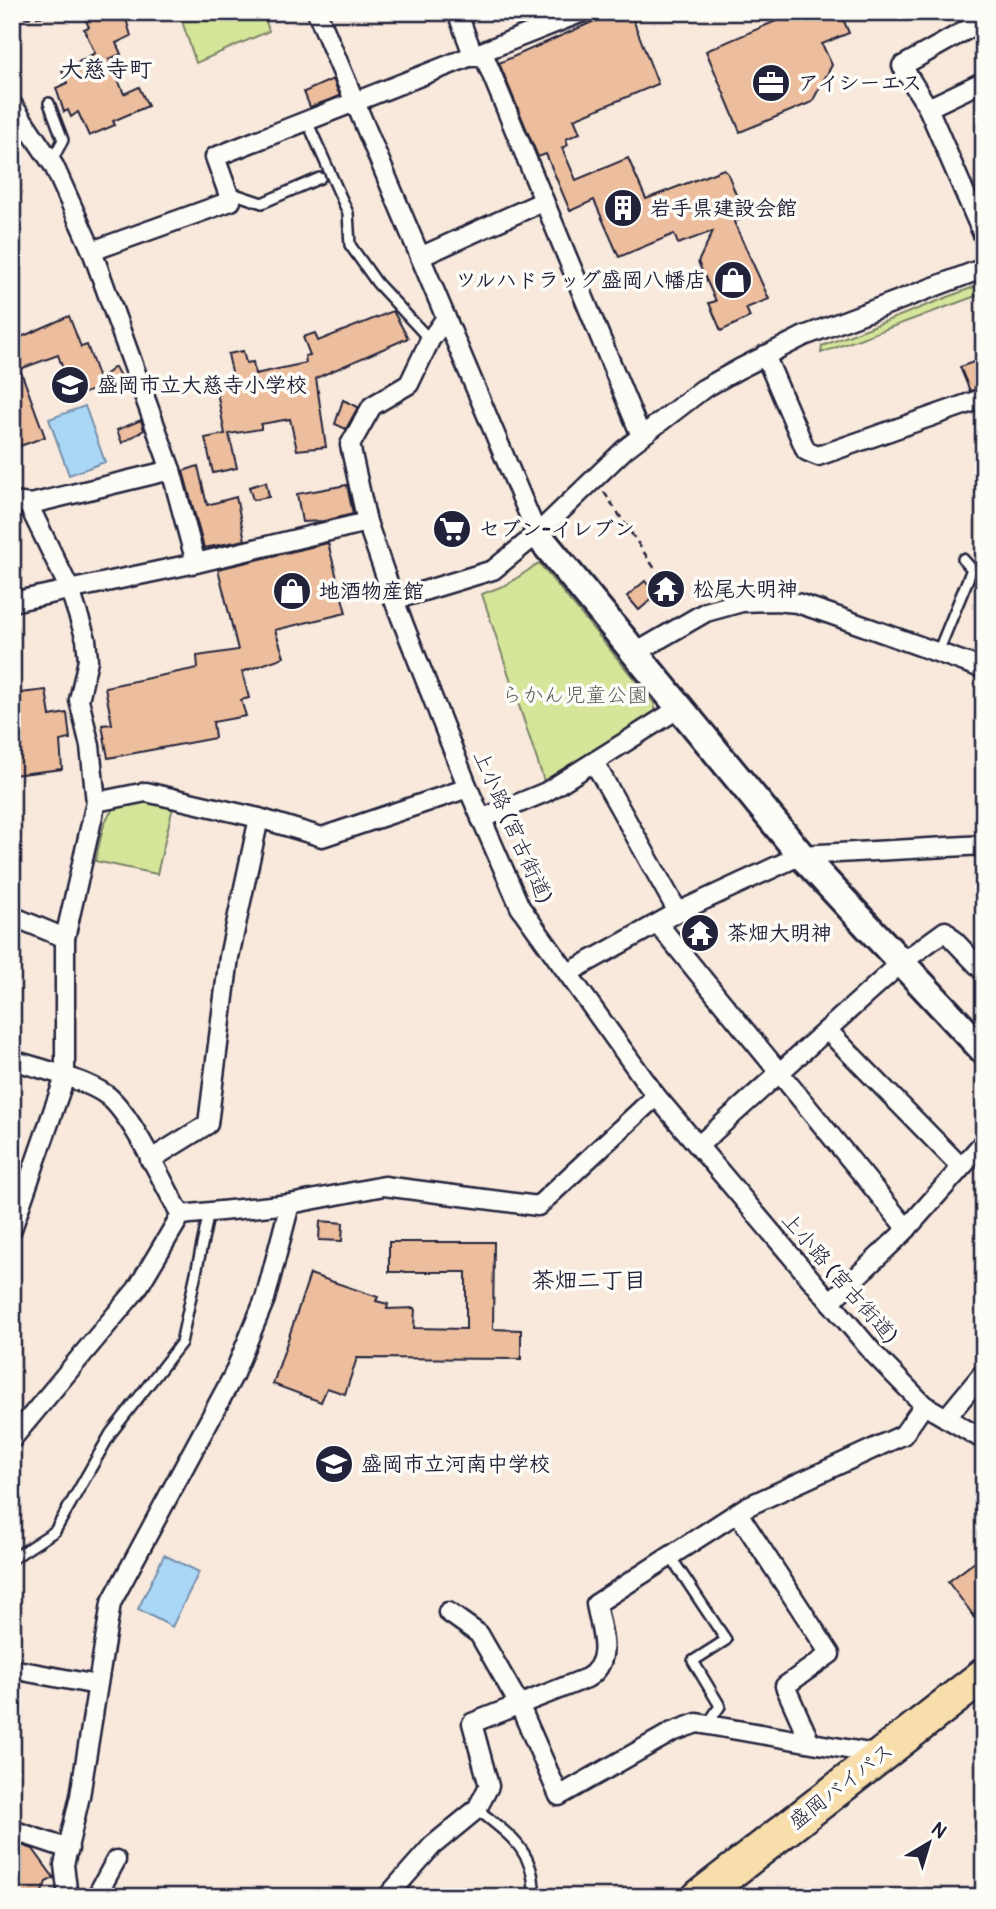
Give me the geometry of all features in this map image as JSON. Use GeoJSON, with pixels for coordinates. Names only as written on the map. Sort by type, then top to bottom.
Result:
{"type":"FeatureCollection","features":[{"type":"Feature","properties":{"kind":"highway","name":"盛岡バイパス"},"geometry":{"type":"LineString","coordinates":[[699,1897],[984,1675]]}},
{"type":"Feature","properties":{"kind":"highway","name":"盛岡バイパス"},"geometry":{"type":"LineString","coordinates":[[734,1897],[984,1703]]}},
{"type":"Feature","properties":{"kind":"street"},"geometry":{"type":"LineString","coordinates":[[317,12],[537,534],[637,652],[801,855],[984,1051]]}},
{"type":"Feature","properties":{"kind":"street"},"geometry":{"type":"LineString","coordinates":[[457,12],[544,201],[641,436]]}},
{"type":"Feature","properties":{"kind":"street"},"geometry":{"type":"LineString","coordinates":[[92,251],[231,201],[215,157],[583,12]]}},
{"type":"Feature","properties":{"kind":"street"},"geometry":{"type":"LineString","coordinates":[[984,20],[902,66],[928,108],[984,237]]}},
{"type":"Feature","properties":{"kind":"street"},"geometry":{"type":"LineString","coordinates":[[928,108],[984,81]]}},
{"type":"Feature","properties":{"kind":"street"},"geometry":{"type":"LineString","coordinates":[[12,104],[51,162],[92,251],[171,470],[196,563]]}},
{"type":"Feature","properties":{"kind":"street"},"geometry":{"type":"LineString","coordinates":[[420,257],[544,201]]}},
{"type":"Feature","properties":{"kind":"street"},"geometry":{"type":"LineString","coordinates":[[394,600],[493,570],[537,534],[641,436],[703,389],[804,336],[984,268]]}},
{"type":"Feature","properties":{"kind":"street","name":"上小路 (宮古街道)"},"geometry":{"type":"LineString","coordinates":[[446,318],[430,341],[409,384],[372,406],[350,445],[367,522],[394,600],[468,788],[520,907],[656,1096],[830,1303],[924,1405],[984,1440]]}},
{"type":"Feature","properties":{"kind":"street"},"geometry":{"type":"LineString","coordinates":[[765,355],[806,451],[811,455],[818,456],[984,397]]}},
{"type":"Feature","properties":{"kind":"street"},"geometry":{"type":"LineString","coordinates":[[12,1229],[19,1216],[65,1077],[65,938],[96,802],[90,746],[79,700],[88,660],[86,639],[70,590],[20,503],[171,470]]}},
{"type":"Feature","properties":{"kind":"street"},"geometry":{"type":"LineString","coordinates":[[12,602],[196,563],[367,522]]}},
{"type":"Feature","properties":{"kind":"street"},"geometry":{"type":"LineString","coordinates":[[637,652],[706,612],[743,602],[775,601],[797,603],[984,669]]}},
{"type":"Feature","properties":{"kind":"street"},"geometry":{"type":"LineString","coordinates":[[481,819],[546,792],[681,707]]}},
{"type":"Feature","properties":{"kind":"street"},"geometry":{"type":"LineString","coordinates":[[594,762],[678,912]]}},
{"type":"Feature","properties":{"kind":"street"},"geometry":{"type":"LineString","coordinates":[[96,802],[146,792],[259,818],[322,837],[468,788]]}},
{"type":"Feature","properties":{"kind":"street"},"geometry":{"type":"LineString","coordinates":[[150,1160],[208,1124],[229,957],[259,818]]}},
{"type":"Feature","properties":{"kind":"street"},"geometry":{"type":"LineString","coordinates":[[568,973],[678,912],[801,855],[984,845]]}},
{"type":"Feature","properties":{"kind":"street"},"geometry":{"type":"LineString","coordinates":[[12,916],[65,938]]}},
{"type":"Feature","properties":{"kind":"street"},"geometry":{"type":"LineString","coordinates":[[658,923],[907,1229]]}},
{"type":"Feature","properties":{"kind":"street"},"geometry":{"type":"LineString","coordinates":[[698,1146],[901,963],[945,931],[984,972]]}},
{"type":"Feature","properties":{"kind":"street"},"geometry":{"type":"LineString","coordinates":[[828,1031],[961,1167]]}},
{"type":"Feature","properties":{"kind":"street"},"geometry":{"type":"LineString","coordinates":[[12,1059],[65,1077],[107,1096],[129,1124],[181,1215]]}},
{"type":"Feature","properties":{"kind":"street"},"geometry":{"type":"LineString","coordinates":[[181,1215],[290,1204],[384,1186],[538,1206],[656,1096]]}},
{"type":"Feature","properties":{"kind":"street"},"geometry":{"type":"LineString","coordinates":[[830,1303],[907,1229],[984,1142]]}},
{"type":"Feature","properties":{"kind":"street"},"geometry":{"type":"LineString","coordinates":[[68,1897],[64,1865],[80,1796],[111,1603],[233,1376],[265,1299],[290,1204]]}},
{"type":"Feature","properties":{"kind":"street"},"geometry":{"type":"LineString","coordinates":[[12,1439],[136,1289],[181,1215]]}},
{"type":"Feature","properties":{"kind":"street"},"geometry":{"type":"LineString","coordinates":[[946,1418],[984,1372]]}},
{"type":"Feature","properties":{"kind":"street"},"geometry":{"type":"LineString","coordinates":[[387,1897],[432,1846],[477,1809],[489,1786],[472,1723],[587,1678],[600,1670],[605,1657],[596,1604],[738,1513],[903,1435],[924,1405]]}},
{"type":"Feature","properties":{"kind":"street"},"geometry":{"type":"LineString","coordinates":[[738,1513],[830,1654],[785,1686],[809,1740]]}},
{"type":"Feature","properties":{"kind":"street"},"geometry":{"type":"LineString","coordinates":[[448,1612],[479,1634],[519,1704],[559,1796],[671,1732],[697,1723],[809,1740],[881,1755]]}},
{"type":"Feature","properties":{"kind":"street"},"geometry":{"type":"LineString","coordinates":[[12,1669],[97,1685]]}},
{"type":"Feature","properties":{"kind":"street"},"geometry":{"type":"LineString","coordinates":[[12,1830],[69,1849]]}},
{"type":"Feature","properties":{"kind":"street"},"geometry":{"type":"LineString","coordinates":[[96,1897],[116,1860]]}},
{"type":"Feature","properties":{"kind":"lane"},"geometry":{"type":"LineString","coordinates":[[49,103],[63,140],[51,162]]}},
{"type":"Feature","properties":{"kind":"lane"},"geometry":{"type":"LineString","coordinates":[[307,121],[348,213],[350,245],[377,283],[430,341]]}},
{"type":"Feature","properties":{"kind":"lane"},"geometry":{"type":"LineString","coordinates":[[228,192],[262,204],[320,178]]}},
{"type":"Feature","properties":{"kind":"lane"},"geometry":{"type":"LineString","coordinates":[[963,559],[972,569],[984,576]]}},
{"type":"Feature","properties":{"kind":"lane"},"geometry":{"type":"LineString","coordinates":[[938,652],[972,569]]}},
{"type":"Feature","properties":{"kind":"lane"},"geometry":{"type":"LineString","coordinates":[[12,1559],[55,1531],[111,1433],[181,1343],[209,1212]]}},
{"type":"Feature","properties":{"kind":"lane"},"geometry":{"type":"LineString","coordinates":[[670,1556],[726,1640],[694,1661],[720,1706],[707,1725]]}},
{"type":"Feature","properties":{"kind":"lane"},"geometry":{"type":"LineString","coordinates":[[477,1809],[520,1844],[535,1879],[534,1897]]}},
{"type":"Feature","properties":{"kind":"path"},"geometry":{"type":"LineString","coordinates":[[23,12],[26,17]]}},
{"type":"Feature","properties":{"kind":"path"},"geometry":{"type":"LineString","coordinates":[[12,19],[70,14]]}},
{"type":"Feature","properties":{"kind":"path"},"geometry":{"type":"LineString","coordinates":[[602,489],[655,569]]}},
{"type":"Feature","properties":{"kind":"green space"},"geometry":{"type":"Polygon","coordinates":[[[179,12],[263,12],[269,31],[196,63],[179,12]]]}},
{"type":"Feature","properties":{"kind":"green space"},"geometry":{"type":"Polygon","coordinates":[[[984,283],[984,293],[821,353],[822,346],[984,283]]]}},
{"type":"Feature","properties":{"kind":"green space","name":"らかん児童公園"},"geometry":{"type":"Polygon","coordinates":[[[539,563],[654,703],[657,716],[545,784],[482,594],[508,584],[539,563]]]}},
{"type":"Feature","properties":{"kind":"green space"},"geometry":{"type":"Polygon","coordinates":[[[147,801],[173,807],[157,874],[95,861],[104,825],[113,811],[121,806],[147,801]]]}},
{"type":"Feature","properties":{"kind":"water"},"geometry":{"type":"Polygon","coordinates":[[[85,406],[105,462],[69,475],[49,419],[85,406]]]}},
{"type":"Feature","properties":{"kind":"water"},"geometry":{"type":"Polygon","coordinates":[[[164,1555],[199,1572],[172,1627],[138,1609],[164,1555]]]}},
{"type":"Feature","properties":{"kind":"building"},"geometry":{"type":"Polygon","coordinates":[[[82,12],[124,12],[131,36],[116,43],[121,54],[109,59],[124,94],[139,87],[148,106],[113,121],[115,125],[89,136],[78,112],[71,117],[68,110],[64,112],[56,88],[67,83],[62,71],[95,53],[84,29],[89,27],[82,12]]]}},
{"type":"Feature","properties":{"kind":"building"},"geometry":{"type":"Polygon","coordinates":[[[615,12],[630,12],[658,84],[574,119],[580,133],[566,139],[568,145],[562,148],[576,180],[628,158],[646,199],[724,169],[745,218],[734,222],[769,299],[746,308],[750,317],[721,331],[709,303],[716,301],[698,262],[713,231],[678,244],[674,234],[619,257],[594,200],[570,211],[546,154],[538,157],[499,63],[615,12]]]}},
{"type":"Feature","properties":{"kind":"building","name":"アイシーエス"},"geometry":{"type":"Polygon","coordinates":[[[797,12],[840,12],[849,33],[822,44],[832,65],[812,102],[740,132],[706,51],[797,12]]]}},
{"type":"Feature","properties":{"kind":"building"},"geometry":{"type":"Polygon","coordinates":[[[333,79],[340,96],[310,107],[304,92],[333,79]]]}},
{"type":"Feature","properties":{"kind":"building"},"geometry":{"type":"Polygon","coordinates":[[[393,311],[408,338],[316,378],[326,447],[297,450],[290,419],[261,424],[261,429],[229,434],[237,468],[213,473],[205,438],[225,434],[215,381],[233,377],[228,354],[243,351],[246,363],[253,362],[255,374],[306,363],[305,356],[310,355],[303,337],[315,333],[318,341],[393,311]]]}},
{"type":"Feature","properties":{"kind":"building"},"geometry":{"type":"Polygon","coordinates":[[[69,316],[81,347],[87,345],[99,379],[115,367],[122,380],[73,397],[58,355],[20,369],[45,437],[12,449],[12,341],[69,316]]]}},
{"type":"Feature","properties":{"kind":"building"},"geometry":{"type":"Polygon","coordinates":[[[984,358],[984,387],[970,391],[960,367],[984,358]]]}},
{"type":"Feature","properties":{"kind":"building"},"geometry":{"type":"Polygon","coordinates":[[[343,400],[358,407],[346,429],[335,424],[343,400]]]}},
{"type":"Feature","properties":{"kind":"building"},"geometry":{"type":"Polygon","coordinates":[[[141,420],[144,430],[122,443],[117,430],[141,420]]]}},
{"type":"Feature","properties":{"kind":"building"},"geometry":{"type":"Polygon","coordinates":[[[198,466],[207,505],[236,497],[245,540],[204,548],[183,471],[198,466]]]}},
{"type":"Feature","properties":{"kind":"building"},"geometry":{"type":"Polygon","coordinates":[[[266,482],[269,497],[253,500],[249,487],[266,482]]]}},
{"type":"Feature","properties":{"kind":"building"},"geometry":{"type":"Polygon","coordinates":[[[347,485],[353,514],[324,521],[302,522],[297,494],[347,485]]]}},
{"type":"Feature","properties":{"kind":"building"},"geometry":{"type":"Polygon","coordinates":[[[328,543],[346,613],[275,630],[284,657],[242,672],[249,698],[241,700],[246,716],[213,722],[215,738],[108,758],[102,725],[112,724],[105,687],[198,668],[197,656],[238,650],[218,569],[328,543]]]}},
{"type":"Feature","properties":{"kind":"building"},"geometry":{"type":"Polygon","coordinates":[[[662,575],[665,579],[669,576],[677,587],[662,597],[659,593],[639,610],[627,596],[645,581],[648,585],[662,575]]]}},
{"type":"Feature","properties":{"kind":"building"},"geometry":{"type":"Polygon","coordinates":[[[46,690],[50,716],[67,713],[70,739],[60,741],[62,769],[12,775],[12,694],[46,690]]]}},
{"type":"Feature","properties":{"kind":"building"},"geometry":{"type":"Polygon","coordinates":[[[320,1221],[343,1223],[342,1241],[319,1240],[320,1221]]]}},
{"type":"Feature","properties":{"kind":"building"},"geometry":{"type":"Polygon","coordinates":[[[389,1242],[494,1242],[493,1329],[521,1330],[521,1359],[357,1358],[345,1394],[327,1388],[321,1402],[273,1384],[310,1274],[378,1297],[376,1301],[388,1304],[387,1309],[415,1308],[414,1328],[466,1329],[466,1272],[389,1272],[389,1242]]]}},
{"type":"Feature","properties":{"kind":"building"},"geometry":{"type":"Polygon","coordinates":[[[984,1555],[984,1629],[948,1582],[984,1555]]]}},
{"type":"Feature","properties":{"kind":"building"},"geometry":{"type":"Polygon","coordinates":[[[12,1842],[33,1849],[54,1878],[46,1882],[40,1897],[12,1897],[12,1842]]]}},
{"type":"Feature","properties":{"kind":"place","name":"アイシーエス"},"geometry":{"type":"Point","coordinates":[771,83]}},
{"type":"Feature","properties":{"kind":"place","name":"岩手県建設会館"},"geometry":{"type":"Point","coordinates":[623,208]}},
{"type":"Feature","properties":{"kind":"place","name":"ツルハドラッグ盛岡八幡店"},"geometry":{"type":"Point","coordinates":[733,280]}},
{"type":"Feature","properties":{"kind":"place","name":"盛岡市立大慈寺小学校"},"geometry":{"type":"Point","coordinates":[70,385]}},
{"type":"Feature","properties":{"kind":"place","name":"セブン-イレブン"},"geometry":{"type":"Point","coordinates":[452,529]}},
{"type":"Feature","properties":{"kind":"place","name":"松尾大明神"},"geometry":{"type":"Point","coordinates":[666,589]}},
{"type":"Feature","properties":{"kind":"place","name":"地酒物産館"},"geometry":{"type":"Point","coordinates":[292,591]}},
{"type":"Feature","properties":{"kind":"place","name":"茶畑大明神"},"geometry":{"type":"Point","coordinates":[700,933]}},
{"type":"Feature","properties":{"kind":"place","name":"盛岡市立河南中学校"},"geometry":{"type":"Point","coordinates":[334,1464]}},
{"type":"Feature","properties":{"kind":"district","name":"大慈寺町"},"geometry":{"type":"Point","coordinates":[106,69]}},
{"type":"Feature","properties":{"kind":"district","name":"茶畑二丁目"},"geometry":{"type":"Point","coordinates":[589,1280]}}]}
